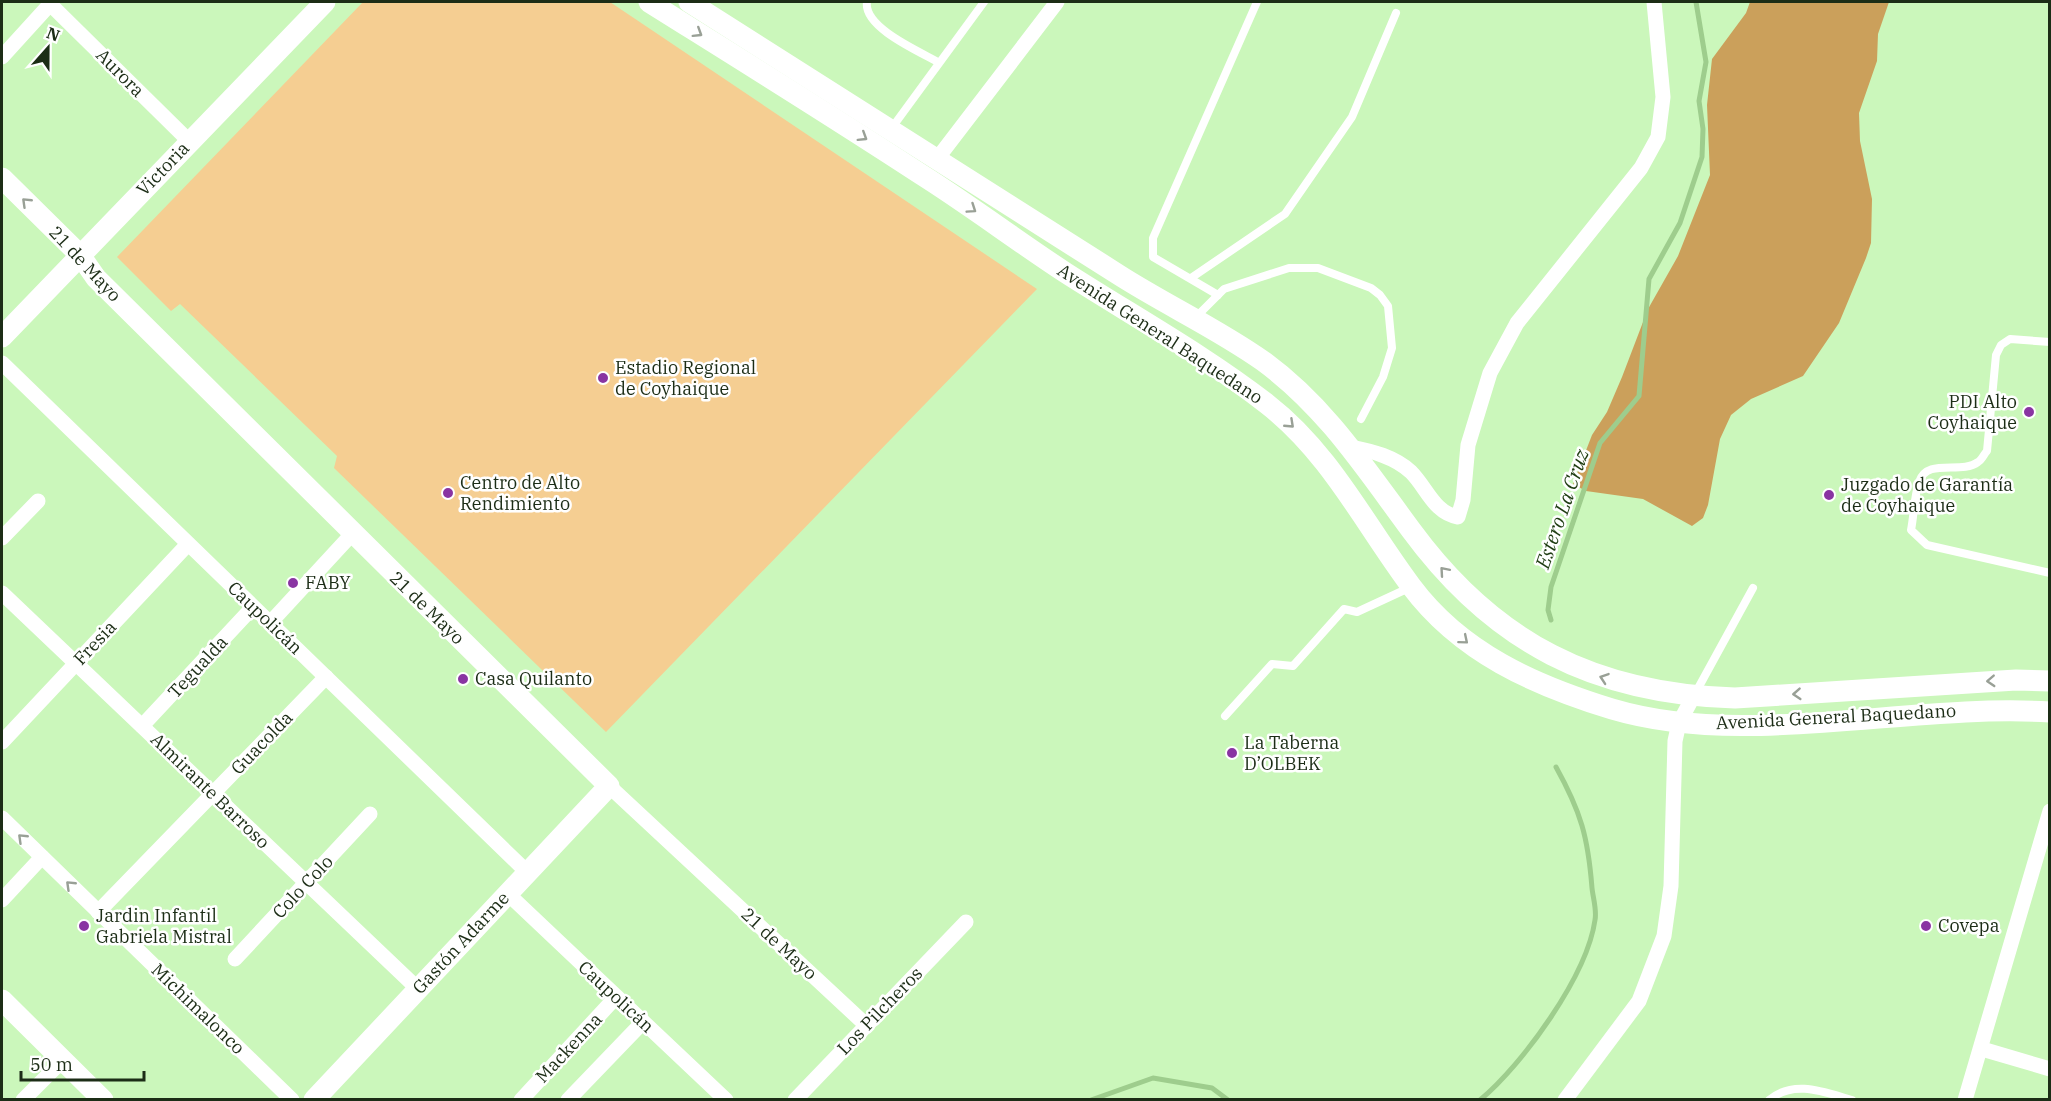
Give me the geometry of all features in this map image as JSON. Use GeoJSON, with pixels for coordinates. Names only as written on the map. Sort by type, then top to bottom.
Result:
{"type":"FeatureCollection","features":[{"type":"Feature","properties":{"kind":"main road","name":"Victoria"},"geometry":{"type":"LineString","coordinates":[[2,337],[325,2]]}},
{"type":"Feature","properties":{"kind":"main road","name":"Avenida General Baquedano"},"geometry":{"type":"LineString","coordinates":[[649,2],[924,176],[1063,271],[1240,383],[1304,437],[1358,505],[1411,587],[1443,622],[1476,650],[1512,672],[1616,710],[1679,723],[1761,724],[1981,710],[2049,712]]}},
{"type":"Feature","properties":{"kind":"main road","name":"Avenida General Baquedano"},"geometry":{"type":"LineString","coordinates":[[689,2],[1192,320],[1259,359],[1281,375],[1318,407],[1351,447],[1444,573],[1471,599],[1509,629],[1541,651],[1577,669],[1611,681],[1657,692],[1693,697],[1735,698],[2006,680],[2049,681]]}},
{"type":"Feature","properties":{"kind":"main road","name":"21 de Mayo"},"geometry":{"type":"LineString","coordinates":[[2,178],[80,255],[96,278],[609,786]]}},
{"type":"Feature","properties":{"kind":"main road","name":"Gastón Adarme"},"geometry":{"type":"LineString","coordinates":[[323,1096],[418,989],[609,786]]}},
{"type":"Feature","properties":{"kind":"main road"},"geometry":{"type":"LineString","coordinates":[[2,1000],[104,1100]]}},
{"type":"Feature","properties":{"kind":"street"},"geometry":{"type":"LineString","coordinates":[[937,159],[1057,2]]}},
{"type":"Feature","properties":{"kind":"street"},"geometry":{"type":"LineString","coordinates":[[1351,447],[1390,458],[1411,472],[1437,506],[1449,516],[1458,517],[1463,500],[1468,445],[1490,372],[1517,323],[1641,168],[1658,137],[1663,97],[1654,2]]}},
{"type":"Feature","properties":{"kind":"street","name":"Aurora"},"geometry":{"type":"LineString","coordinates":[[51,3],[190,142]]}},
{"type":"Feature","properties":{"kind":"street"},"geometry":{"type":"LineString","coordinates":[[2,57],[51,3]]}},
{"type":"Feature","properties":{"kind":"street","name":"Caupolicán"},"geometry":{"type":"LineString","coordinates":[[2,363],[528,873]]}},
{"type":"Feature","properties":{"kind":"street"},"geometry":{"type":"LineString","coordinates":[[2,538],[38,501]]}},
{"type":"Feature","properties":{"kind":"street"},"geometry":{"type":"LineString","coordinates":[[270,623],[352,534]]}},
{"type":"Feature","properties":{"kind":"street","name":"Fresia"},"geometry":{"type":"LineString","coordinates":[[2,742],[188,544]]}},
{"type":"Feature","properties":{"kind":"street","name":"Almirante Barroso"},"geometry":{"type":"LineString","coordinates":[[2,594],[418,989]]}},
{"type":"Feature","properties":{"kind":"street","name":"Tegualda"},"geometry":{"type":"LineString","coordinates":[[142,726],[254,607]]}},
{"type":"Feature","properties":{"kind":"street","name":"Guacolda"},"geometry":{"type":"LineString","coordinates":[[98,912],[326,677]]}},
{"type":"Feature","properties":{"kind":"street"},"geometry":{"type":"LineString","coordinates":[[1565,1100],[1640,1001],[1664,936],[1671,886],[1674,764],[1679,723],[1693,697]]}},
{"type":"Feature","properties":{"kind":"street","name":"21 de Mayo"},"geometry":{"type":"LineString","coordinates":[[609,786],[866,1025]]}},
{"type":"Feature","properties":{"kind":"street"},"geometry":{"type":"LineString","coordinates":[[1965,1100],[1982,1049],[2049,811]]}},
{"type":"Feature","properties":{"kind":"street","name":"Colo Colo"},"geometry":{"type":"LineString","coordinates":[[235,960],[370,814]]}},
{"type":"Feature","properties":{"kind":"street","name":"Michimalonco"},"geometry":{"type":"LineString","coordinates":[[2,818],[292,1100]]}},
{"type":"Feature","properties":{"kind":"street"},"geometry":{"type":"LineString","coordinates":[[2,900],[42,857]]}},
{"type":"Feature","properties":{"kind":"street","name":"Caupolicán"},"geometry":{"type":"LineString","coordinates":[[508,894],[726,1100]]}},
{"type":"Feature","properties":{"kind":"street","name":"Los Pilcheros"},"geometry":{"type":"LineString","coordinates":[[795,1100],[966,922]]}},
{"type":"Feature","properties":{"kind":"street","name":"Mackenna"},"geometry":{"type":"LineString","coordinates":[[521,1100],[616,997]]}},
{"type":"Feature","properties":{"kind":"street","name":"Mackenna"},"geometry":{"type":"LineString","coordinates":[[568,1100],[644,1022]]}},
{"type":"Feature","properties":{"kind":"street"},"geometry":{"type":"LineString","coordinates":[[1982,1049],[2049,1069]]}},
{"type":"Feature","properties":{"kind":"street"},"geometry":{"type":"LineString","coordinates":[[23,1100],[63,1060]]}},
{"type":"Feature","properties":{"kind":"lane"},"geometry":{"type":"LineString","coordinates":[[867,2],[866,8],[876,25],[938,62]]}},
{"type":"Feature","properties":{"kind":"lane"},"geometry":{"type":"LineString","coordinates":[[891,129],[984,2]]}},
{"type":"Feature","properties":{"kind":"lane"},"geometry":{"type":"LineString","coordinates":[[1218,295],[1152,256],[1153,238],[1257,2]]}},
{"type":"Feature","properties":{"kind":"lane"},"geometry":{"type":"LineString","coordinates":[[1191,278],[1285,214],[1352,117],[1396,13]]}},
{"type":"Feature","properties":{"kind":"lane"},"geometry":{"type":"LineString","coordinates":[[1192,320],[1224,290],[1288,268],[1318,268],[1371,288],[1388,306],[1392,348],[1383,377],[1361,419]]}},
{"type":"Feature","properties":{"kind":"lane"},"geometry":{"type":"LineString","coordinates":[[2049,342],[2010,339],[2001,345],[1996,355],[1987,451],[1979,462],[1968,467],[1937,468],[1927,471],[1919,481],[1911,530],[1927,545],[2049,573]]}},
{"type":"Feature","properties":{"kind":"lane"},"geometry":{"type":"LineString","coordinates":[[1226,716],[1272,664],[1293,666],[1344,609],[1357,612],[1411,587]]}},
{"type":"Feature","properties":{"kind":"lane"},"geometry":{"type":"LineString","coordinates":[[1693,697],[1753,588]]}},
{"type":"Feature","properties":{"kind":"lane"},"geometry":{"type":"LineString","coordinates":[[1769,1100],[1784,1090],[1801,1087],[1852,1100]]}},
{"type":"Feature","properties":{"kind":"shaded area","name":"Estadio Regional de Coyhaique"},"geometry":{"type":"Polygon","coordinates":[[[363,2],[610,2],[1037,289],[606,732],[334,468],[337,456],[180,304],[171,311],[117,257],[363,2]]]}},
{"type":"Feature","properties":{"kind":"shaded area"},"geometry":{"type":"Polygon","coordinates":[[[1750,2],[1889,2],[1878,34],[1877,61],[1859,113],[1860,141],[1872,199],[1871,243],[1839,323],[1803,376],[1751,399],[1731,415],[1720,439],[1708,505],[1703,518],[1692,526],[1643,499],[1586,491],[1573,484],[1592,435],[1607,412],[1622,377],[1648,309],[1678,256],[1710,175],[1707,105],[1712,59],[1746,13],[1750,2]]]}},
{"type":"Feature","properties":{"kind":"waterway","name":"Estero La Cruz"},"geometry":{"type":"LineString","coordinates":[[1551,620],[1548,610],[1551,587],[1600,443],[1639,396],[1649,279],[1680,223],[1702,157],[1703,129],[1699,101],[1706,62],[1696,2]]}},
{"type":"Feature","properties":{"kind":"waterway","name":"Estero La Cruz"},"geometry":{"type":"LineString","coordinates":[[1480,1100],[1515,1065],[1551,1018],[1580,967],[1590,942],[1595,908],[1588,854],[1582,825],[1572,798],[1556,767]]}},
{"type":"Feature","properties":{"kind":"waterway"},"geometry":{"type":"LineString","coordinates":[[1091,1100],[1153,1078],[1212,1088],[1228,1100]]}},
{"type":"Feature","properties":{"kind":"place","name":"Estadio Regional de Coyhaique"},"geometry":{"type":"Point","coordinates":[603,378]}},
{"type":"Feature","properties":{"kind":"place","name":"PDI Alto Coyhaique"},"geometry":{"type":"Point","coordinates":[2029,412]}},
{"type":"Feature","properties":{"kind":"place","name":"Centro de Alto Rendimiento"},"geometry":{"type":"Point","coordinates":[448,493]}},
{"type":"Feature","properties":{"kind":"place","name":"Juzgado de Garantía de Coyhaique"},"geometry":{"type":"Point","coordinates":[1829,495]}},
{"type":"Feature","properties":{"kind":"place","name":"FABY"},"geometry":{"type":"Point","coordinates":[293,583]}},
{"type":"Feature","properties":{"kind":"place","name":"Casa Quilanto"},"geometry":{"type":"Point","coordinates":[463,679]}},
{"type":"Feature","properties":{"kind":"place","name":"La Taberna D’OLBEK"},"geometry":{"type":"Point","coordinates":[1232,753]}},
{"type":"Feature","properties":{"kind":"place","name":"Jardin Infantil Gabriela Mistral"},"geometry":{"type":"Point","coordinates":[84,926]}},
{"type":"Feature","properties":{"kind":"place","name":"Covepa"},"geometry":{"type":"Point","coordinates":[1926,926]}}]}
